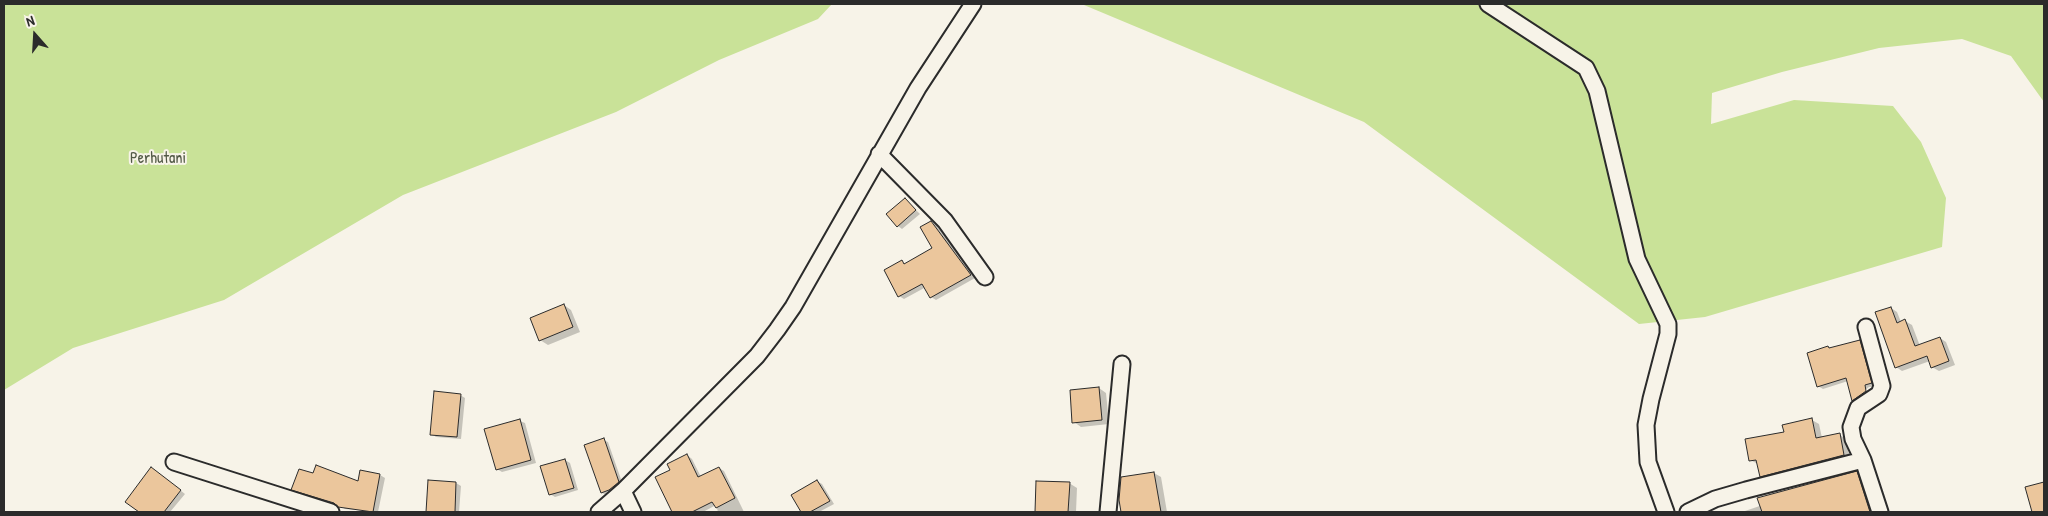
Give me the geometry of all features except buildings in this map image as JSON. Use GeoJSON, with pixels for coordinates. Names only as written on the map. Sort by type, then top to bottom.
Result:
{"type":"FeatureCollection","features":[{"type":"Feature","properties":{"kind":"street"},"geometry":{"type":"LineString","coordinates":[[599,512],[624,491],[756,356],[777,330],[793,307],[918,88],[973,4]]}},
{"type":"Feature","properties":{"kind":"street"},"geometry":{"type":"LineString","coordinates":[[1488,4],[1586,68],[1597,92],[1637,259],[1668,324],[1668,334],[1646,425],[1648,462],[1666,512]]}},
{"type":"Feature","properties":{"kind":"street"},"geometry":{"type":"LineString","coordinates":[[879,154],[945,221],[985,277]]}},
{"type":"Feature","properties":{"kind":"street"},"geometry":{"type":"LineString","coordinates":[[1866,327],[1882,386],[1879,394],[1858,408],[1853,417],[1851,427],[1853,439],[1863,460],[1880,512]]}},
{"type":"Feature","properties":{"kind":"street"},"geometry":{"type":"LineString","coordinates":[[1108,512],[1122,364]]}},
{"type":"Feature","properties":{"kind":"street"},"geometry":{"type":"LineString","coordinates":[[1688,512],[1716,499],[1746,490],[1863,460]]}},
{"type":"Feature","properties":{"kind":"street"},"geometry":{"type":"LineString","coordinates":[[174,462],[332,512]]}},
{"type":"Feature","properties":{"kind":"street"},"geometry":{"type":"LineString","coordinates":[[624,491],[633,512]]}},
{"type":"Feature","properties":{"kind":"green space","name":"Perhutani"},"geometry":{"type":"Polygon","coordinates":[[[4,4],[832,4],[818,19],[719,60],[616,112],[403,195],[224,300],[73,348],[4,390],[4,4]]]}},
{"type":"Feature","properties":{"kind":"green space"},"geometry":{"type":"Polygon","coordinates":[[[1085,4],[2044,4],[2044,102],[2011,56],[1962,39],[1879,48],[1782,72],[1712,93],[1711,124],[1794,100],[1893,106],[1921,142],[1946,198],[1942,247],[1705,317],[1639,324],[1364,122],[1085,4]]]}}]}
